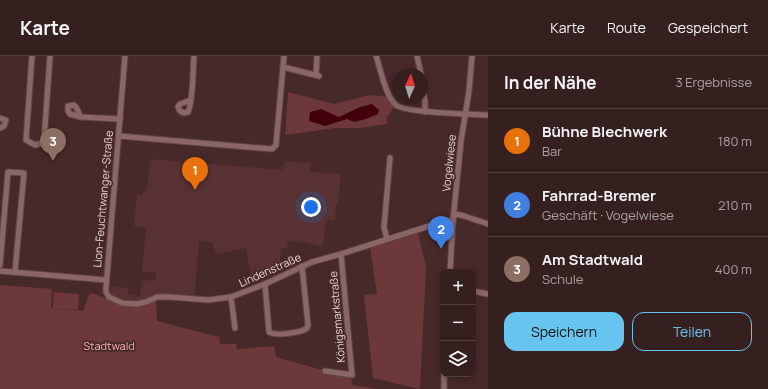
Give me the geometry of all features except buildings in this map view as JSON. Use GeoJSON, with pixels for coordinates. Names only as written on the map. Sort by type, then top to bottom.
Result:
{"type":"FeatureCollection","features":[{"type":"Feature","properties":{"kind":"street"},"geometry":{"type":"LineString","coordinates":[[32,56],[26,140],[35,145],[44,141],[50,56]]}},
{"type":"Feature","properties":{"kind":"street","name":"Lion-Feuchtwanger-Straße"},"geometry":{"type":"LineString","coordinates":[[106,280],[125,56]]}},
{"type":"Feature","properties":{"kind":"street"},"geometry":{"type":"LineString","coordinates":[[191,100],[194,56]]}},
{"type":"Feature","properties":{"kind":"street"},"geometry":{"type":"LineString","coordinates":[[118,136],[272,149],[276,145],[284,56]]}},
{"type":"Feature","properties":{"kind":"street"},"geometry":{"type":"LineString","coordinates":[[283,67],[317,75],[317,56]]}},
{"type":"Feature","properties":{"kind":"street"},"geometry":{"type":"LineString","coordinates":[[376,56],[387,89],[396,104],[402,108],[425,112],[488,115]]}},
{"type":"Feature","properties":{"kind":"street"},"geometry":{"type":"LineString","coordinates":[[417,56],[420,68]]}},
{"type":"Feature","properties":{"kind":"street","name":"Vogelwiese"},"geometry":{"type":"LineString","coordinates":[[450,269],[453,221],[464,114],[468,97],[472,56]]}},
{"type":"Feature","properties":{"kind":"street"},"geometry":{"type":"LineString","coordinates":[[425,112],[426,104]]}},
{"type":"Feature","properties":{"kind":"street","name":"Lion-Feuchtwanger-Straße"},"geometry":{"type":"LineString","coordinates":[[81,116],[120,119]]}},
{"type":"Feature","properties":{"kind":"street"},"geometry":{"type":"LineString","coordinates":[[0,118],[6,120],[4,126],[0,128]]}},
{"type":"Feature","properties":{"kind":"street"},"geometry":{"type":"LineString","coordinates":[[387,239],[384,227],[390,158]]}},
{"type":"Feature","properties":{"kind":"street"},"geometry":{"type":"LineString","coordinates":[[0,265],[8,172],[24,173],[15,272]]}},
{"type":"Feature","properties":{"kind":"street"},"geometry":{"type":"LineString","coordinates":[[454,214],[488,224]]}},
{"type":"Feature","properties":{"kind":"street","name":"Lindenstraße"},"geometry":{"type":"LineString","coordinates":[[106,280],[106,292],[110,297],[120,303],[137,304],[157,297],[208,300],[231,297],[312,262],[445,221],[453,221]]}},
{"type":"Feature","properties":{"kind":"street","name":"Königsmarkstraße"},"geometry":{"type":"LineString","coordinates":[[325,371],[352,376],[341,254]]}},
{"type":"Feature","properties":{"kind":"street"},"geometry":{"type":"LineString","coordinates":[[264,284],[269,332],[275,334],[303,331],[308,325],[302,266]]}},
{"type":"Feature","properties":{"kind":"street"},"geometry":{"type":"LineString","coordinates":[[0,271],[106,280]]}},
{"type":"Feature","properties":{"kind":"street"},"geometry":{"type":"LineString","coordinates":[[476,292],[488,294]]}},
{"type":"Feature","properties":{"kind":"street"},"geometry":{"type":"LineString","coordinates":[[231,297],[235,328]]}},
{"type":"Feature","properties":{"kind":"street"},"geometry":{"type":"LineString","coordinates":[[444,377],[444,389]]}},
{"type":"Feature","properties":{"kind":"shaded area"},"geometry":{"type":"Polygon","coordinates":[[[372,104],[379,110],[378,114],[366,119],[354,122],[347,119],[325,126],[309,121],[310,112],[321,109],[339,117],[360,107],[372,104]]]}},
{"type":"Feature","properties":{"kind":"shaded area"},"geometry":{"type":"Polygon","coordinates":[[[150,159],[282,170],[285,161],[311,163],[310,172],[341,174],[335,221],[326,220],[323,247],[305,242],[288,241],[287,248],[281,248],[279,271],[252,283],[246,248],[216,254],[212,242],[199,241],[194,302],[155,299],[145,306],[135,307],[118,304],[110,300],[111,286],[128,288],[128,294],[140,296],[142,280],[155,281],[156,273],[142,272],[146,228],[134,226],[137,195],[142,195],[143,191],[147,191],[150,159]]]}},
{"type":"Feature","properties":{"kind":"green space"},"geometry":{"type":"Polygon","coordinates":[[[288,92],[334,104],[370,95],[388,97],[394,107],[387,117],[387,124],[360,128],[335,128],[285,135],[288,92]]]}},
{"type":"Feature","properties":{"kind":"green space"},"geometry":{"type":"Polygon","coordinates":[[[418,233],[426,267],[420,389],[373,378],[364,295],[377,294],[370,248],[418,233]]]}},
{"type":"Feature","properties":{"kind":"green space","name":"Stadtwald"},"geometry":{"type":"Polygon","coordinates":[[[0,285],[52,289],[51,308],[83,311],[90,293],[128,306],[142,306],[156,300],[157,321],[219,337],[220,344],[236,344],[237,349],[274,346],[276,357],[351,378],[352,385],[377,389],[0,389],[0,285]]]}},
{"type":"Feature","properties":{"kind":"green space"},"geometry":{"type":"Polygon","coordinates":[[[54,292],[79,294],[78,310],[53,308],[54,292]]]}},
{"type":"Feature","properties":{"kind":"place","name":"Am Stadtwald"},"geometry":{"type":"Point","coordinates":[53,161]}},
{"type":"Feature","properties":{"kind":"place","name":"Bühne Blechwerk"},"geometry":{"type":"Point","coordinates":[195,190]}},
{"type":"Feature","properties":{"kind":"place","name":"Fahrrad-Bremer"},"geometry":{"type":"Point","coordinates":[441,249]}}]}
